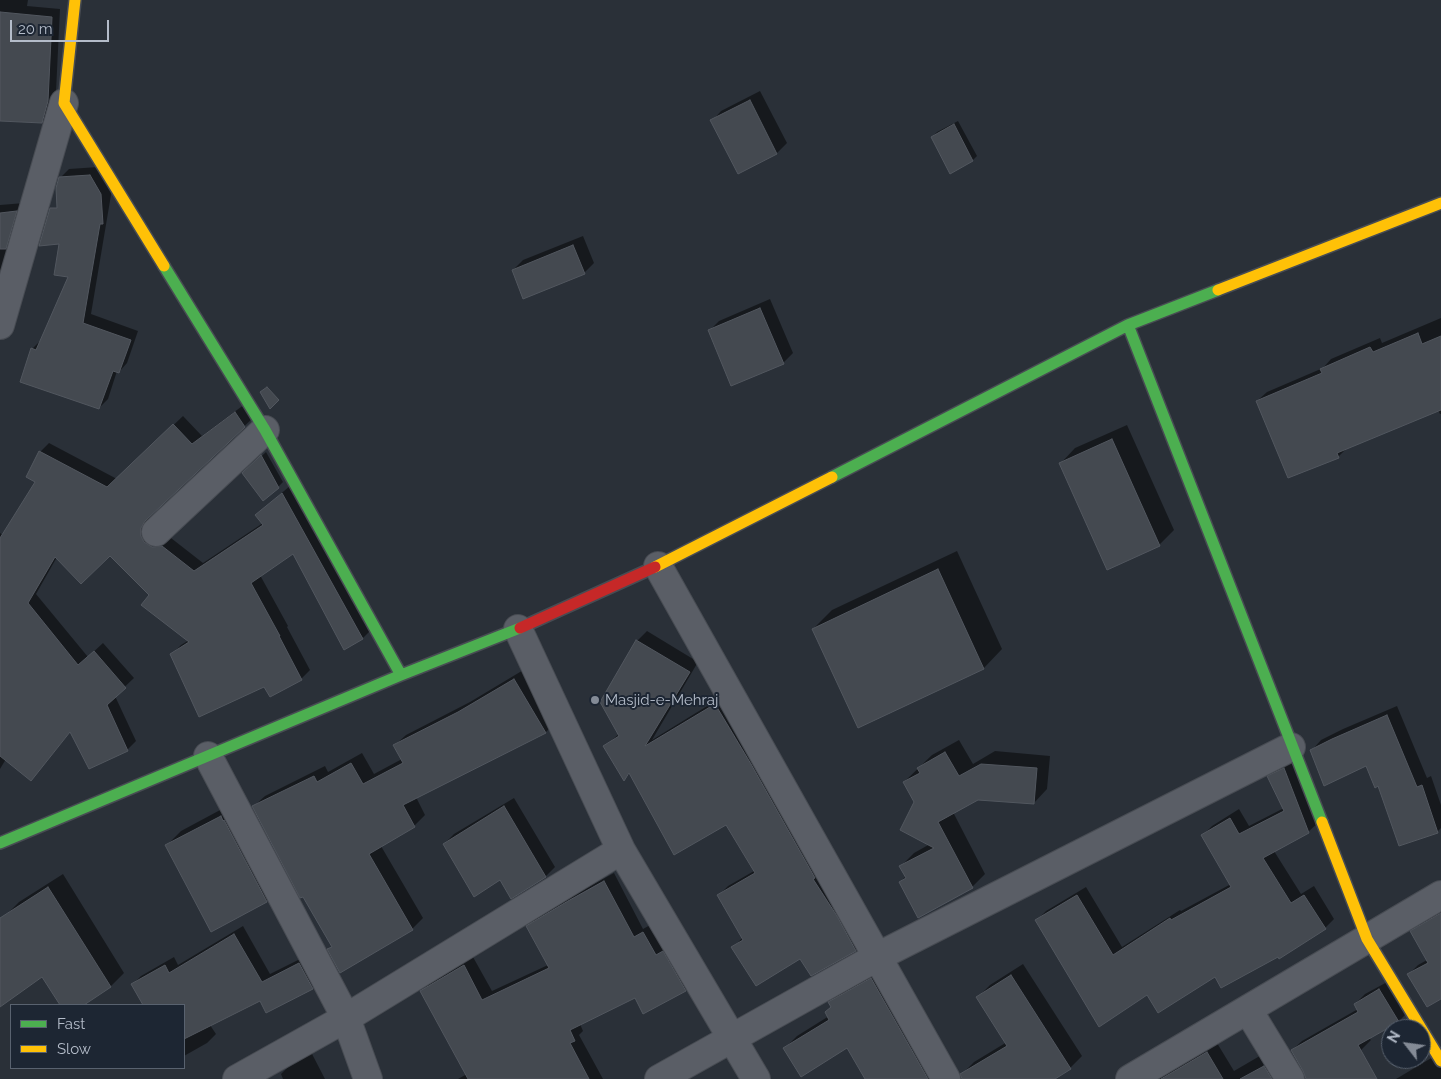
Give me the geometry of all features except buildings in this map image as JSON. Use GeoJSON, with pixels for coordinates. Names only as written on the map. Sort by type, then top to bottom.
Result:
{"type":"FeatureCollection","features":[{"type":"Feature","properties":{"kind":"main road"},"geometry":{"type":"LineString","coordinates":[[75,0],[64,103],[265,430],[401,675]]}},
{"type":"Feature","properties":{"kind":"main road"},"geometry":{"type":"LineString","coordinates":[[0,843],[401,675],[518,630],[658,566],[1128,325],[1441,203]]}},
{"type":"Feature","properties":{"kind":"main road"},"geometry":{"type":"LineString","coordinates":[[1128,325],[1367,939],[1441,1061]]}},
{"type":"Feature","properties":{"kind":"street"},"geometry":{"type":"LineString","coordinates":[[0,325],[64,103]]}},
{"type":"Feature","properties":{"kind":"street"},"geometry":{"type":"LineString","coordinates":[[156,532],[265,430]]}},
{"type":"Feature","properties":{"kind":"street"},"geometry":{"type":"LineString","coordinates":[[658,566],[946,1079]]}},
{"type":"Feature","properties":{"kind":"street"},"geometry":{"type":"LineString","coordinates":[[518,630],[622,850],[756,1079]]}},
{"type":"Feature","properties":{"kind":"street"},"geometry":{"type":"LineString","coordinates":[[659,1079],[877,957],[1291,747]]}},
{"type":"Feature","properties":{"kind":"street"},"geometry":{"type":"LineString","coordinates":[[208,756],[346,1018],[368,1079]]}},
{"type":"Feature","properties":{"kind":"street"},"geometry":{"type":"LineString","coordinates":[[237,1079],[346,1018],[622,850]]}},
{"type":"Feature","properties":{"kind":"street"},"geometry":{"type":"LineString","coordinates":[[1130,1079],[1441,895]]}},
{"type":"Feature","properties":{"kind":"street"},"geometry":{"type":"LineString","coordinates":[[1248,1010],[1290,1079]]}},
{"type":"Feature","properties":{"kind":"traffic: fast"},"geometry":{"type":"LineString","coordinates":[[164,266],[265,430],[401,675]]}},
{"type":"Feature","properties":{"kind":"traffic: fast"},"geometry":{"type":"LineString","coordinates":[[832,477],[1128,325],[1218,290]]}},
{"type":"Feature","properties":{"kind":"traffic: fast"},"geometry":{"type":"LineString","coordinates":[[1128,325],[1322,822]]}},
{"type":"Feature","properties":{"kind":"traffic: fast"},"geometry":{"type":"LineString","coordinates":[[0,843],[401,675],[520,628]]}},
{"type":"Feature","properties":{"kind":"traffic: slow"},"geometry":{"type":"LineString","coordinates":[[75,0],[64,103],[164,266]]}},
{"type":"Feature","properties":{"kind":"traffic: slow"},"geometry":{"type":"LineString","coordinates":[[1218,290],[1441,203]]}},
{"type":"Feature","properties":{"kind":"traffic: slow"},"geometry":{"type":"LineString","coordinates":[[655,567],[832,477]]}},
{"type":"Feature","properties":{"kind":"traffic: slow"},"geometry":{"type":"LineString","coordinates":[[1322,822],[1367,939],[1441,1061]]}},
{"type":"Feature","properties":{"kind":"traffic: jam"},"geometry":{"type":"LineString","coordinates":[[520,628],[655,567]]}},
{"type":"Feature","properties":{"kind":"place","name":"Masjid-e-Mehraj"},"geometry":{"type":"Point","coordinates":[595,700]}}]}
